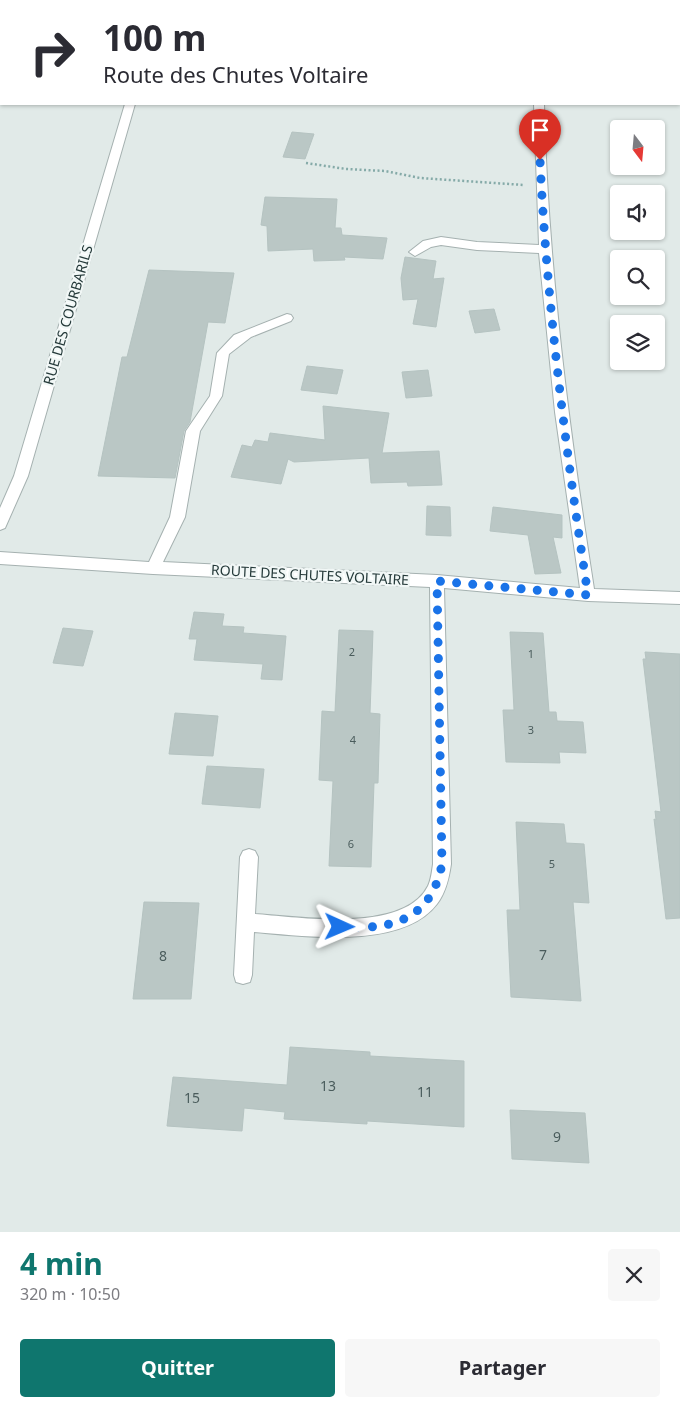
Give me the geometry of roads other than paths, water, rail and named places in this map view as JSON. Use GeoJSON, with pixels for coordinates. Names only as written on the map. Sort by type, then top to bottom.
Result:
{"type":"FeatureCollection","features":[{"type":"Feature","properties":{"kind":"street","name":"RUE DES COURBARILS"},"geometry":{"type":"LineString","coordinates":[[0,524],[21,476],[130,105]]}},
{"type":"Feature","properties":{"kind":"street"},"geometry":{"type":"LineString","coordinates":[[539,105],[545,249],[564,436],[588,595]]}},
{"type":"Feature","properties":{"kind":"street"},"geometry":{"type":"LineString","coordinates":[[414,252],[427,244],[441,241],[477,246],[545,249]]}},
{"type":"Feature","properties":{"kind":"street"},"geometry":{"type":"LineString","coordinates":[[153,568],[171,533],[180,510],[189,445],[195,426],[212,406],[218,389],[224,351],[232,343],[287,318]]}},
{"type":"Feature","properties":{"kind":"street","name":"ROUTE DES CHUTES VOLTAIRE"},"geometry":{"type":"LineString","coordinates":[[0,558],[153,568],[437,581],[588,595],[680,598]]}},
{"type":"Feature","properties":{"kind":"street"},"geometry":{"type":"LineString","coordinates":[[246,922],[358,928],[380,926],[404,920],[417,912],[430,898],[438,883],[442,864],[437,581]]}},
{"type":"Feature","properties":{"kind":"street"},"geometry":{"type":"LineString","coordinates":[[243,975],[249,857]]}}]}
